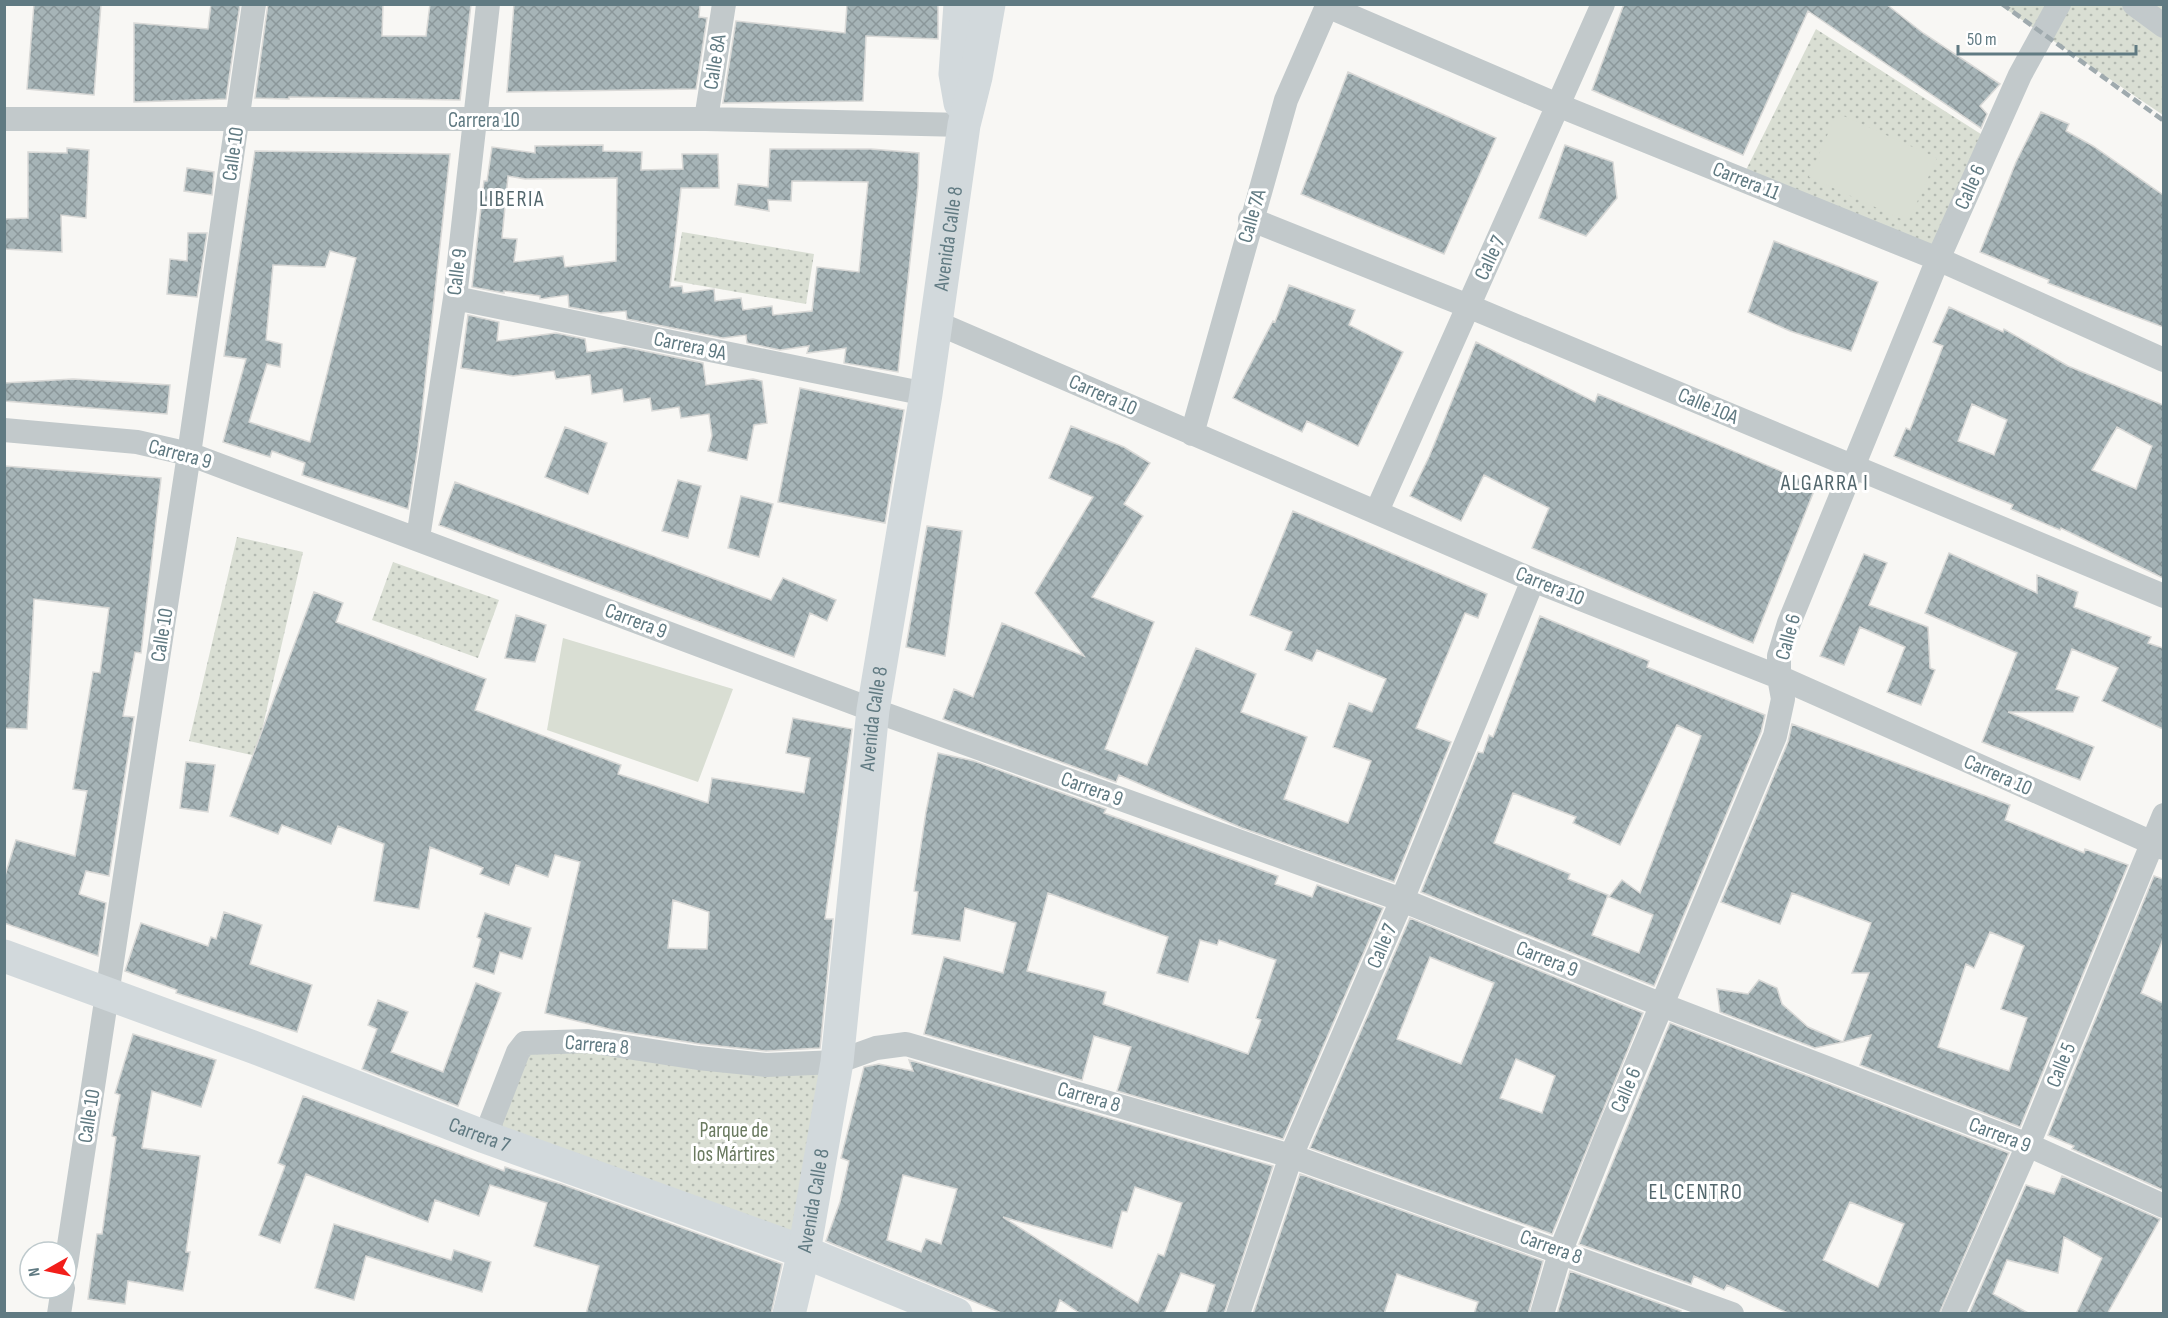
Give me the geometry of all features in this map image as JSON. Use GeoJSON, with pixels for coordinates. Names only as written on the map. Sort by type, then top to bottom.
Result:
{"type":"FeatureCollection","features":[{"type":"Feature","properties":{"kind":"main road","name":"Avenida Calle 8"},"geometry":{"type":"LineString","coordinates":[[960,4],[955,74],[964,125]]}},
{"type":"Feature","properties":{"kind":"main road","name":"Avenida Calle 8"},"geometry":{"type":"LineString","coordinates":[[789,1314],[804,1252],[837,1062],[873,710],[926,394],[964,125],[976,77],[989,4]]}},
{"type":"Feature","properties":{"kind":"main road","name":"Carrera 7"},"geometry":{"type":"LineString","coordinates":[[4,956],[253,1047],[485,1137],[804,1252],[956,1314]]}},
{"type":"Feature","properties":{"kind":"street","name":"Calle 10"},"geometry":{"type":"LineString","coordinates":[[70,1240],[189,454],[254,4]]}},
{"type":"Feature","properties":{"kind":"street","name":"Calle 9"},"geometry":{"type":"LineString","coordinates":[[418,538],[454,298],[488,4]]}},
{"type":"Feature","properties":{"kind":"street","name":"Calle 8A"},"geometry":{"type":"LineString","coordinates":[[706,119],[724,4]]}},
{"type":"Feature","properties":{"kind":"street","name":"Calle 7"},"geometry":{"type":"LineString","coordinates":[[1377,511],[1560,106],[1603,4]]}},
{"type":"Feature","properties":{"kind":"street","name":"Calle 6"},"geometry":{"type":"LineString","coordinates":[[1542,1314],[1561,1250],[1775,736],[1783,699],[1779,677],[1783,640],[1851,466],[1938,259],[2020,75],[2042,31],[2059,4]]}},
{"type":"Feature","properties":{"kind":"street"},"geometry":{"type":"LineString","coordinates":[[2134,4],[2163,26]]}},
{"type":"Feature","properties":{"kind":"street","name":"Carrera 11"},"geometry":{"type":"LineString","coordinates":[[1328,5],[1560,106],[1938,259],[2163,360]]}},
{"type":"Feature","properties":{"kind":"street","name":"Calle 7A"},"geometry":{"type":"LineString","coordinates":[[1192,434],[1250,219],[1286,100],[1328,5]]}},
{"type":"Feature","properties":{"kind":"street","name":"Carrera 10"},"geometry":{"type":"LineString","coordinates":[[4,119],[706,119],[964,125]]}},
{"type":"Feature","properties":{"kind":"street","name":"Calle 10A"},"geometry":{"type":"LineString","coordinates":[[1250,219],[1468,306],[2163,596]]}},
{"type":"Feature","properties":{"kind":"street","name":"Carrera 9A"},"geometry":{"type":"LineString","coordinates":[[454,298],[926,394]]}},
{"type":"Feature","properties":{"kind":"street","name":"Carrera 10"},"geometry":{"type":"LineString","coordinates":[[936,323],[1533,580],[1779,677],[2158,846]]}},
{"type":"Feature","properties":{"kind":"street","name":"Carrera 9"},"geometry":{"type":"LineString","coordinates":[[4,430],[137,442],[189,454],[873,710],[1402,900],[1662,1005],[2028,1145],[2163,1206]]}},
{"type":"Feature","properties":{"kind":"street","name":"Calle 7"},"geometry":{"type":"LineString","coordinates":[[1238,1314],[1291,1156],[1402,900],[1533,580]]}},
{"type":"Feature","properties":{"kind":"street","name":"Calle 5"},"geometry":{"type":"LineString","coordinates":[[1953,1314],[2158,846],[2163,815]]}},
{"type":"Feature","properties":{"kind":"street","name":"Carrera 8"},"geometry":{"type":"LineString","coordinates":[[485,1137],[518,1052],[525,1043],[588,1041],[698,1058],[766,1065],[837,1062],[876,1048],[906,1044],[1291,1156],[1561,1250],[1732,1314]]}},
{"type":"Feature","properties":{"kind":"green space"},"geometry":{"type":"Polygon","coordinates":[[[2000,5],[2163,5],[2163,115],[2000,5]]]}},
{"type":"Feature","properties":{"kind":"green space"},"geometry":{"type":"Polygon","coordinates":[[[1816,29],[1984,136],[1934,253],[1744,174],[1816,29]]]}},
{"type":"Feature","properties":{"kind":"green space"},"geometry":{"type":"Polygon","coordinates":[[[1837,113],[1937,158],[1908,222],[1809,177],[1837,113]]]}},
{"type":"Feature","properties":{"kind":"green space"},"geometry":{"type":"Polygon","coordinates":[[[682,232],[814,254],[806,304],[674,281],[682,232]]]}},
{"type":"Feature","properties":{"kind":"green space"},"geometry":{"type":"Polygon","coordinates":[[[237,537],[303,552],[256,756],[189,741],[237,537]]]}},
{"type":"Feature","properties":{"kind":"green space"},"geometry":{"type":"Polygon","coordinates":[[[393,562],[499,600],[478,658],[372,620],[393,562]]]}},
{"type":"Feature","properties":{"kind":"green space"},"geometry":{"type":"Polygon","coordinates":[[[563,638],[733,689],[698,782],[547,730],[563,638]]]}},
{"type":"Feature","properties":{"kind":"green space","name":"Parque de los Mártires"},"geometry":{"type":"Polygon","coordinates":[[[526,1047],[828,1069],[792,1250],[498,1137],[526,1047]]]}},
{"type":"Feature","properties":{"kind":"building"},"geometry":{"type":"Polygon","coordinates":[[[34,4],[101,4],[94,95],[27,89],[34,4]]]}},
{"type":"Feature","properties":{"kind":"building"},"geometry":{"type":"Polygon","coordinates":[[[211,4],[240,4],[226,99],[134,102],[134,23],[208,29],[211,4]]]}},
{"type":"Feature","properties":{"kind":"building"},"geometry":{"type":"Polygon","coordinates":[[[268,4],[383,4],[382,36],[426,36],[430,4],[471,4],[460,100],[255,98],[268,4]]]}},
{"type":"Feature","properties":{"kind":"building"},"geometry":{"type":"Polygon","coordinates":[[[514,4],[700,4],[699,17],[707,18],[696,89],[507,92],[514,4]]]}},
{"type":"Feature","properties":{"kind":"building"},"geometry":{"type":"Polygon","coordinates":[[[847,4],[938,4],[938,39],[866,36],[863,101],[723,103],[736,21],[845,33],[847,4]]]}},
{"type":"Feature","properties":{"kind":"building"},"geometry":{"type":"Polygon","coordinates":[[[1624,4],[1886,4],[1923,33],[2000,84],[1980,106],[1987,114],[1981,128],[1808,11],[1743,155],[1592,90],[1624,4]]]}},
{"type":"Feature","properties":{"kind":"building"},"geometry":{"type":"Polygon","coordinates":[[[1348,72],[1496,138],[1444,254],[1301,194],[1348,72]]]}},
{"type":"Feature","properties":{"kind":"building"},"geometry":{"type":"Polygon","coordinates":[[[2041,112],[2069,124],[2066,131],[2093,146],[2163,195],[2163,327],[2048,283],[2049,280],[1980,252],[2016,162],[2041,112]]]}},
{"type":"Feature","properties":{"kind":"building"},"geometry":{"type":"Polygon","coordinates":[[[603,145],[603,151],[642,152],[641,170],[683,169],[682,154],[718,154],[719,188],[681,188],[670,287],[682,286],[683,293],[714,289],[715,301],[741,298],[743,310],[772,306],[773,315],[812,311],[817,267],[859,272],[868,182],[792,181],[791,201],[768,200],[769,211],[735,205],[738,184],[768,187],[770,149],[871,149],[919,153],[918,187],[898,372],[844,363],[846,348],[807,353],[809,346],[780,350],[747,343],[746,335],[723,338],[627,319],[626,311],[601,313],[569,307],[568,295],[540,299],[540,296],[472,287],[484,181],[487,181],[492,147],[535,153],[535,146],[603,145]],[[508,176],[502,238],[517,239],[514,262],[563,256],[565,267],[616,261],[617,178],[525,179],[508,176]]]}},
{"type":"Feature","properties":{"kind":"building"},"geometry":{"type":"Polygon","coordinates":[[[1565,145],[1613,162],[1617,198],[1586,236],[1539,218],[1565,145]]]}},
{"type":"Feature","properties":{"kind":"building"},"geometry":{"type":"Polygon","coordinates":[[[67,148],[89,150],[86,218],[61,215],[62,252],[4,249],[4,219],[28,218],[28,152],[67,153],[67,148]]]}},
{"type":"Feature","properties":{"kind":"building"},"geometry":{"type":"Polygon","coordinates":[[[255,151],[450,154],[418,447],[408,509],[302,475],[305,463],[272,451],[270,457],[223,442],[246,359],[224,356],[255,151]],[[330,251],[325,267],[273,265],[266,340],[282,344],[280,367],[267,364],[249,422],[310,442],[356,258],[330,251]]]}},
{"type":"Feature","properties":{"kind":"building"},"geometry":{"type":"Polygon","coordinates":[[[187,168],[214,172],[212,195],[184,191],[187,168]]]}},
{"type":"Feature","properties":{"kind":"building"},"geometry":{"type":"Polygon","coordinates":[[[188,233],[207,233],[197,297],[167,294],[170,259],[187,261],[188,233]]]}},
{"type":"Feature","properties":{"kind":"building"},"geometry":{"type":"Polygon","coordinates":[[[1774,241],[1878,282],[1851,351],[1790,331],[1748,312],[1774,241]]]}},
{"type":"Feature","properties":{"kind":"building"},"geometry":{"type":"Polygon","coordinates":[[[1289,285],[1355,310],[1349,325],[1403,352],[1358,446],[1307,421],[1302,432],[1233,398],[1273,321],[1275,322],[1289,285]]]}},
{"type":"Feature","properties":{"kind":"building"},"geometry":{"type":"Polygon","coordinates":[[[1949,307],[2003,332],[2004,329],[2068,366],[2163,405],[2163,578],[2061,528],[2060,530],[2011,509],[2013,505],[1894,456],[1906,428],[1910,430],[1943,346],[1933,342],[1949,307]],[[1972,404],[1958,441],[1994,455],[2007,420],[1972,404]],[[2117,427],[2092,470],[2136,489],[2152,446],[2117,427]]]}},
{"type":"Feature","properties":{"kind":"building"},"geometry":{"type":"Polygon","coordinates":[[[468,315],[499,322],[497,341],[556,333],[585,339],[587,352],[625,347],[703,363],[706,385],[753,379],[762,381],[767,423],[754,425],[747,460],[708,451],[712,436],[709,414],[681,418],[679,407],[652,411],[650,398],[624,402],[622,389],[592,394],[590,375],[556,379],[554,371],[513,376],[461,368],[468,315]]]}},
{"type":"Feature","properties":{"kind":"building"},"geometry":{"type":"Polygon","coordinates":[[[1476,342],[1595,402],[1598,394],[1816,486],[1753,643],[1532,548],[1549,508],[1484,475],[1461,521],[1410,496],[1429,457],[1476,342]]]}},
{"type":"Feature","properties":{"kind":"building"},"geometry":{"type":"Polygon","coordinates":[[[73,379],[170,385],[167,414],[4,401],[4,383],[73,379]]]}},
{"type":"Feature","properties":{"kind":"building"},"geometry":{"type":"Polygon","coordinates":[[[800,388],[904,410],[885,523],[778,502],[800,388]]]}},
{"type":"Feature","properties":{"kind":"building"},"geometry":{"type":"Polygon","coordinates":[[[1071,426],[1124,447],[1150,463],[1124,504],[1143,516],[1092,597],[1154,622],[1105,749],[1147,765],[1196,648],[1256,674],[1241,712],[1307,737],[1284,799],[1348,823],[1371,761],[1333,747],[1349,703],[1372,712],[1386,679],[1317,650],[1312,661],[1285,650],[1292,632],[1250,615],[1293,511],[1487,594],[1478,618],[1465,613],[1416,728],[1451,742],[1394,882],[1242,828],[1119,775],[1116,782],[943,719],[954,689],[973,697],[1002,623],[1084,656],[1035,593],[1093,497],[1049,478],[1071,426]]]}},
{"type":"Feature","properties":{"kind":"building"},"geometry":{"type":"Polygon","coordinates":[[[565,427],[607,443],[588,494],[545,477],[565,427]]]}},
{"type":"Feature","properties":{"kind":"building"},"geometry":{"type":"Polygon","coordinates":[[[4,466],[161,478],[141,653],[135,652],[123,716],[134,717],[109,876],[86,871],[79,894],[106,903],[98,956],[4,923],[4,879],[16,840],[75,856],[87,791],[73,789],[93,672],[100,673],[109,608],[34,599],[27,729],[4,728],[4,466]]]}},
{"type":"Feature","properties":{"kind":"building"},"geometry":{"type":"Polygon","coordinates":[[[678,480],[701,486],[688,538],[662,531],[678,480]]]}},
{"type":"Feature","properties":{"kind":"building"},"geometry":{"type":"Polygon","coordinates":[[[455,482],[771,600],[783,578],[836,600],[827,621],[810,613],[794,657],[439,525],[455,482]]]}},
{"type":"Feature","properties":{"kind":"building"},"geometry":{"type":"Polygon","coordinates":[[[741,496],[773,504],[759,557],[728,548],[741,496]]]}},
{"type":"Feature","properties":{"kind":"building"},"geometry":{"type":"Polygon","coordinates":[[[927,526],[962,531],[945,656],[906,647],[927,526]]]}},
{"type":"Feature","properties":{"kind":"building"},"geometry":{"type":"Polygon","coordinates":[[[1949,553],[2037,593],[2037,575],[2078,592],[2074,607],[2151,637],[2148,643],[2163,648],[2163,729],[2102,701],[2118,668],[2072,649],[2056,689],[2079,697],[2073,712],[2008,712],[2094,747],[2080,780],[1982,742],[2017,653],[1925,613],[1949,553]]]}},
{"type":"Feature","properties":{"kind":"building"},"geometry":{"type":"Polygon","coordinates":[[[1864,554],[1887,563],[1869,605],[1928,627],[1930,668],[1935,670],[1921,705],[1887,692],[1905,647],[1860,627],[1844,665],[1820,656],[1864,554]]]}},
{"type":"Feature","properties":{"kind":"building"},"geometry":{"type":"Polygon","coordinates":[[[314,592],[343,603],[336,622],[486,679],[475,710],[621,765],[618,774],[708,803],[712,778],[804,793],[810,758],[786,753],[793,718],[852,729],[825,919],[833,919],[820,1048],[766,1051],[700,1044],[613,1030],[545,1013],[580,862],[555,855],[548,877],[516,865],[509,885],[480,874],[483,868],[430,847],[419,909],[374,901],[384,844],[338,826],[331,844],[282,825],[278,834],[230,816],[314,592]],[[673,900],[668,948],[707,949],[709,912],[673,900]]]}},
{"type":"Feature","properties":{"kind":"building"},"geometry":{"type":"Polygon","coordinates":[[[516,615],[546,625],[535,662],[505,658],[516,615]]]}},
{"type":"Feature","properties":{"kind":"building"},"geometry":{"type":"Polygon","coordinates":[[[1540,616],[1649,661],[1647,667],[1765,715],[1761,732],[1654,986],[1421,892],[1478,752],[1483,753],[1489,735],[1493,737],[1540,616]],[[1677,725],[1620,845],[1573,823],[1576,817],[1513,793],[1494,843],[1570,874],[1568,879],[1608,895],[1592,935],[1639,953],[1653,915],[1609,897],[1622,880],[1640,893],[1701,736],[1677,725]]]}},
{"type":"Feature","properties":{"kind":"building"},"geometry":{"type":"Polygon","coordinates":[[[1792,724],[2010,805],[2005,820],[2084,853],[2085,849],[2128,865],[2020,1127],[1860,1065],[1871,1035],[1843,1042],[1869,973],[1852,973],[1871,923],[1792,893],[1780,924],[1721,902],[1788,742],[1792,724]],[[1990,932],[1974,968],[1966,964],[1938,1047],[2009,1071],[2027,1018],[2001,1009],[2024,946],[1990,932]]]}},
{"type":"Feature","properties":{"kind":"building"},"geometry":{"type":"Polygon","coordinates":[[[938,753],[974,761],[1106,809],[1104,813],[1278,876],[1275,884],[1312,897],[1317,885],[1383,908],[1283,1139],[1117,1091],[1131,1047],[1094,1036],[1082,1080],[924,1034],[944,957],[1003,973],[1016,923],[965,908],[960,941],[912,934],[918,892],[914,891],[938,753]],[[1048,893],[1027,971],[1106,992],[1103,1004],[1248,1054],[1261,1020],[1256,1018],[1276,960],[1219,940],[1217,945],[1200,940],[1188,982],[1157,973],[1168,937],[1048,893]]]}},
{"type":"Feature","properties":{"kind":"building"},"geometry":{"type":"Polygon","coordinates":[[[186,762],[215,765],[208,812],[180,808],[186,762]]]}},
{"type":"Feature","properties":{"kind":"building"},"geometry":{"type":"Polygon","coordinates":[[[2154,876],[2163,879],[2163,939],[2141,993],[2163,1003],[2163,1190],[2072,1149],[2074,1146],[2048,1135],[2154,876]]]}},
{"type":"Feature","properties":{"kind":"building"},"geometry":{"type":"Polygon","coordinates":[[[224,912],[262,925],[250,964],[312,985],[297,1032],[176,993],[177,990],[125,971],[141,923],[208,946],[211,937],[216,939],[224,912]]]}},
{"type":"Feature","properties":{"kind":"building"},"geometry":{"type":"Polygon","coordinates":[[[485,913],[531,928],[522,959],[500,952],[494,974],[473,967],[481,939],[477,937],[485,913]]]}},
{"type":"Feature","properties":{"kind":"building"},"geometry":{"type":"Polygon","coordinates":[[[1410,918],[1643,1013],[1552,1234],[1310,1148],[1410,918]],[[1430,957],[1397,1039],[1461,1064],[1494,983],[1430,957]],[[1516,1059],[1500,1098],[1542,1113],[1555,1076],[1516,1059]]]}},
{"type":"Feature","properties":{"kind":"building"},"geometry":{"type":"Polygon","coordinates":[[[1759,980],[1777,988],[1782,1004],[1808,1027],[1843,1042],[1815,1048],[1720,1012],[1717,989],[1748,994],[1759,980]]]}},
{"type":"Feature","properties":{"kind":"building"},"geometry":{"type":"Polygon","coordinates":[[[476,983],[501,993],[458,1106],[362,1069],[377,1029],[368,1025],[378,1000],[408,1012],[391,1052],[443,1072],[476,983]]]}},
{"type":"Feature","properties":{"kind":"building"},"geometry":{"type":"Polygon","coordinates":[[[1670,1023],[2009,1153],[1939,1314],[1790,1314],[1727,1285],[1724,1290],[1694,1276],[1691,1284],[1579,1244],[1670,1023]],[[1850,1202],[1823,1260],[1878,1287],[1904,1224],[1850,1202]]]}},
{"type":"Feature","properties":{"kind":"building"},"geometry":{"type":"Polygon","coordinates":[[[133,1034],[216,1060],[201,1107],[152,1091],[142,1148],[200,1156],[186,1252],[190,1252],[183,1291],[128,1281],[125,1304],[88,1299],[97,1234],[102,1234],[116,1137],[112,1136],[120,1095],[115,1093],[133,1034]]]}},
{"type":"Feature","properties":{"kind":"building"},"geometry":{"type":"Polygon","coordinates":[[[909,1060],[1273,1166],[1224,1314],[1206,1314],[1215,1285],[1181,1273],[1164,1314],[1081,1314],[1060,1300],[1055,1314],[1004,1314],[826,1241],[840,1202],[849,1161],[841,1158],[864,1067],[879,1064],[913,1071],[909,1060]],[[903,1175],[887,1240],[921,1252],[926,1239],[941,1244],[957,1189],[903,1175]],[[1135,1187],[1127,1212],[1122,1211],[1112,1248],[1003,1217],[1138,1303],[1158,1254],[1164,1256],[1182,1203],[1135,1187]]]}},
{"type":"Feature","properties":{"kind":"building"},"geometry":{"type":"Polygon","coordinates":[[[303,1096],[504,1171],[505,1167],[561,1184],[782,1264],[771,1314],[586,1314],[599,1266],[534,1246],[547,1203],[490,1185],[479,1216],[435,1200],[428,1222],[306,1174],[280,1243],[259,1235],[285,1166],[278,1163],[303,1096]]]}},
{"type":"Feature","properties":{"kind":"building"},"geometry":{"type":"Polygon","coordinates":[[[1300,1174],[1543,1261],[1528,1314],[1474,1314],[1478,1302],[1397,1274],[1384,1314],[1253,1314],[1300,1174]]]}},
{"type":"Feature","properties":{"kind":"building"},"geometry":{"type":"Polygon","coordinates":[[[2062,1176],[2160,1219],[2107,1314],[2076,1314],[2102,1258],[2064,1237],[2058,1273],[2007,1260],[1993,1294],[2030,1314],[1969,1314],[2026,1185],[2054,1194],[2062,1176]]]}},
{"type":"Feature","properties":{"kind":"building"},"geometry":{"type":"Polygon","coordinates":[[[334,1224],[451,1260],[454,1250],[491,1262],[482,1292],[366,1256],[354,1300],[315,1288],[334,1224]]]}},
{"type":"Feature","properties":{"kind":"building"},"geometry":{"type":"Polygon","coordinates":[[[1570,1271],[1681,1311],[1680,1314],[1557,1314],[1570,1271]]]}},
{"type":"Feature","properties":{"kind":"railway"},"geometry":{"type":"LineString","coordinates":[[2002,4],[2164,121]]}},
{"type":"Feature","properties":{"kind":"district","name":"LIBERIA"},"geometry":{"type":"Point","coordinates":[512,199]}},
{"type":"Feature","properties":{"kind":"district","name":"ALGARRA I"},"geometry":{"type":"Point","coordinates":[1825,483]}},
{"type":"Feature","properties":{"kind":"district","name":"EL CENTRO"},"geometry":{"type":"Point","coordinates":[1696,1192]}}]}
